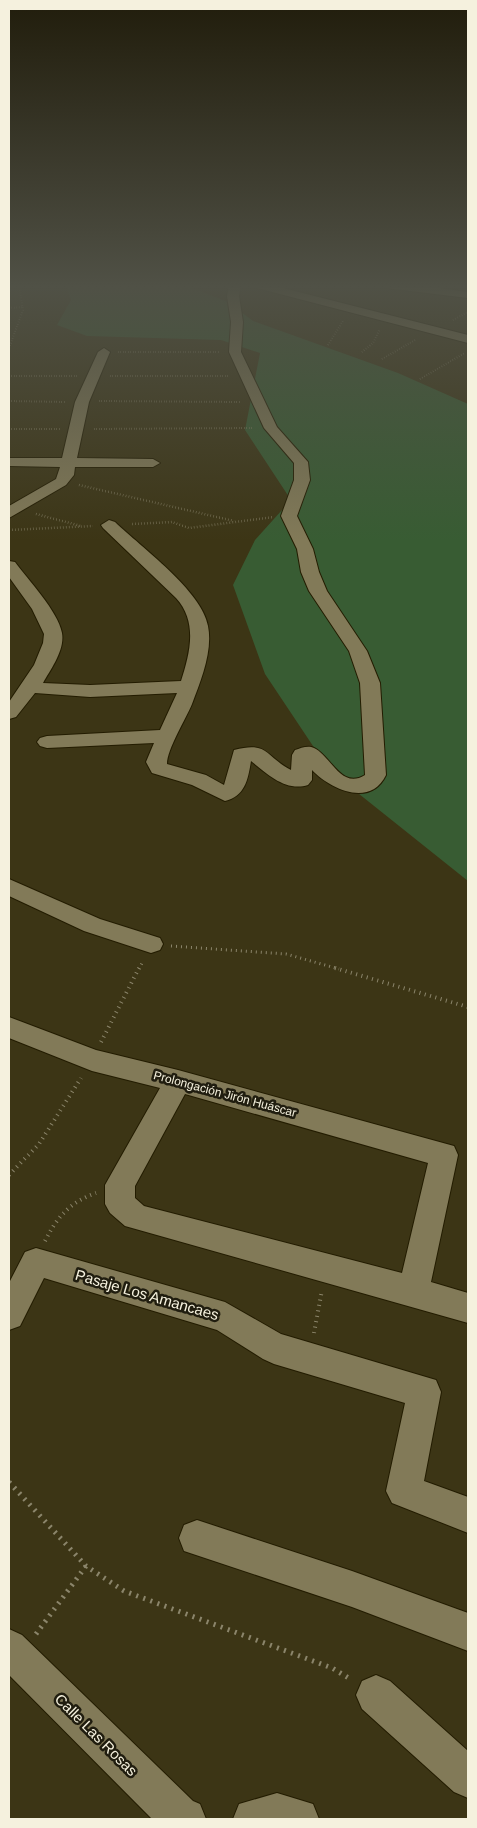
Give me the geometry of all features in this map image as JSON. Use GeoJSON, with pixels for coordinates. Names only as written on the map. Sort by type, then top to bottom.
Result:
{"type":"FeatureCollection","features":[{"type":"Feature","properties":{"kind":"street"},"geometry":{"type":"LineString","coordinates":[[12,511],[62,481],[66,475],[82,402],[95,370]]}},
{"type":"Feature","properties":{"kind":"street"},"geometry":{"type":"LineString","coordinates":[[109,525],[182,595],[195,611],[200,628],[200,647],[188,687],[166,736],[156,765],[165,770],[198,780],[225,794],[229,793],[235,784],[241,754],[252,752],[292,780],[301,780],[302,754],[308,752],[341,785],[362,786],[371,781],[376,775],[370,683],[358,651],[318,591],[310,572],[305,549],[289,516],[302,480],[301,462],[271,428],[244,370]]}},
{"type":"Feature","properties":{"kind":"street"},"geometry":{"type":"LineString","coordinates":[[9,462],[153,463]]}},
{"type":"Feature","properties":{"kind":"street"},"geometry":{"type":"LineString","coordinates":[[9,566],[37,605],[53,632],[52,645],[31,687],[9,713]]}},
{"type":"Feature","properties":{"kind":"street"},"geometry":{"type":"LineString","coordinates":[[31,687],[77,692],[156,686],[188,687]]}},
{"type":"Feature","properties":{"kind":"street"},"geometry":{"type":"LineString","coordinates":[[46,742],[166,736]]}},
{"type":"Feature","properties":{"kind":"street"},"geometry":{"type":"LineString","coordinates":[[9,887],[92,925],[151,944]]}},
{"type":"Feature","properties":{"kind":"street","name":"Prolongación Jirón Huáscar"},"geometry":{"type":"LineString","coordinates":[[9,1028],[92,1060],[178,1080],[444,1155],[413,1291]]}},
{"type":"Feature","properties":{"kind":"street"},"geometry":{"type":"LineString","coordinates":[[178,1080],[120,1185],[120,1204],[135,1217],[326,1267],[468,1308]]}},
{"type":"Feature","properties":{"kind":"street"},"geometry":{"type":"LineString","coordinates":[[9,1315],[36,1262]]}},
{"type":"Feature","properties":{"kind":"street","name":"Pasaje Los Amancaes"},"geometry":{"type":"LineString","coordinates":[[36,1262],[225,1317],[274,1348],[424,1392],[404,1491],[468,1515]]}},
{"type":"Feature","properties":{"kind":"street"},"geometry":{"type":"LineString","coordinates":[[197,1538],[352,1589],[468,1632]]}},
{"type":"Feature","properties":{"kind":"street","name":"Calle Las Rosas"},"geometry":{"type":"LineString","coordinates":[[12,1658],[178,1816],[186,1819]]}},
{"type":"Feature","properties":{"kind":"street"},"geometry":{"type":"LineString","coordinates":[[376,1695],[468,1778]]}},
{"type":"Feature","properties":{"kind":"street"},"geometry":{"type":"LineString","coordinates":[[254,1819],[278,1814],[298,1819]]}},
{"type":"Feature","properties":{"kind":"path"},"geometry":{"type":"LineString","coordinates":[[420,379],[435,370]]}},
{"type":"Feature","properties":{"kind":"path"},"geometry":{"type":"LineString","coordinates":[[9,376],[247,376]]}},
{"type":"Feature","properties":{"kind":"path"},"geometry":{"type":"LineString","coordinates":[[9,401],[259,402]]}},
{"type":"Feature","properties":{"kind":"path"},"geometry":{"type":"LineString","coordinates":[[9,429],[271,428]]}},
{"type":"Feature","properties":{"kind":"path"},"geometry":{"type":"LineString","coordinates":[[62,481],[235,521]]}},
{"type":"Feature","properties":{"kind":"path"},"geometry":{"type":"LineString","coordinates":[[12,511],[84,526]]}},
{"type":"Feature","properties":{"kind":"path"},"geometry":{"type":"LineString","coordinates":[[172,522],[189,528],[289,516]]}},
{"type":"Feature","properties":{"kind":"path"},"geometry":{"type":"LineString","coordinates":[[151,944],[286,954],[468,1007]]}},
{"type":"Feature","properties":{"kind":"path"},"geometry":{"type":"LineString","coordinates":[[36,1262],[55,1221],[77,1199],[120,1185]]}},
{"type":"Feature","properties":{"kind":"path"},"geometry":{"type":"LineString","coordinates":[[310,1359],[326,1267]]}},
{"type":"Feature","properties":{"kind":"path"},"geometry":{"type":"LineString","coordinates":[[9,1482],[86,1566],[124,1591],[332,1668],[376,1695]]}},
{"type":"Feature","properties":{"kind":"path"},"geometry":{"type":"LineString","coordinates":[[12,1658],[86,1566]]}},
{"type":"Feature","properties":{"kind":"green space"},"geometry":{"type":"Polygon","coordinates":[[[257,370],[390,370],[468,404],[468,881],[329,770],[265,674],[233,585],[255,540],[291,500],[245,430],[257,370]]]}}]}
